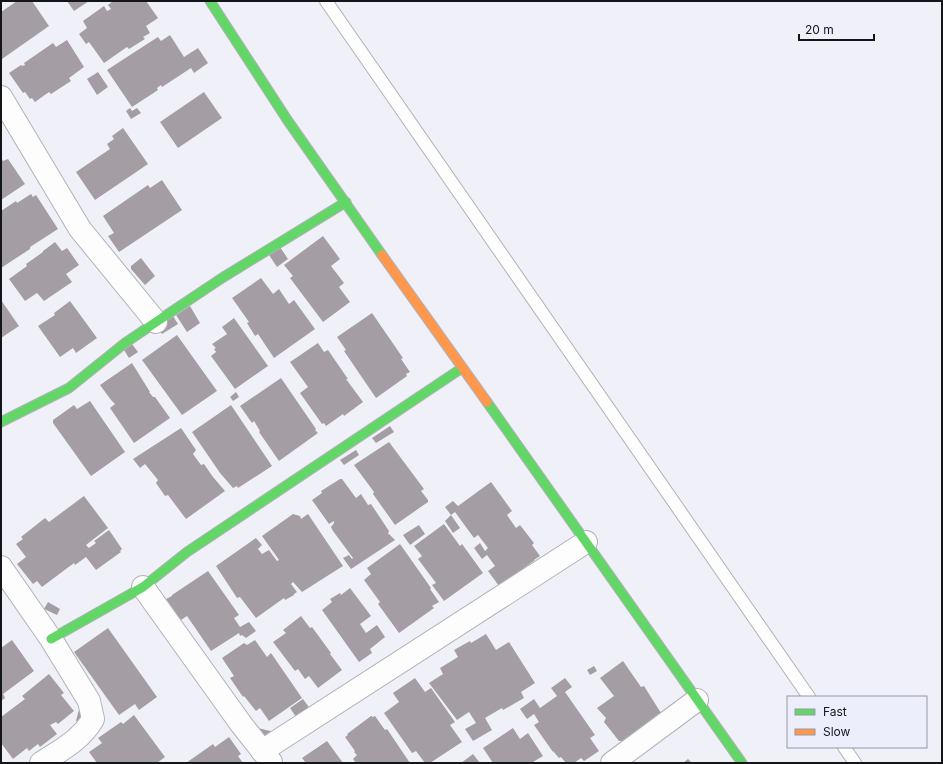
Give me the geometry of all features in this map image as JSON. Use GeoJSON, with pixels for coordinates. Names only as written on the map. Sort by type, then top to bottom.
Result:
{"type":"FeatureCollection","features":[{"type":"Feature","properties":{"kind":"main road"},"geometry":{"type":"LineString","coordinates":[[210,1],[288,121],[742,763]]}},
{"type":"Feature","properties":{"kind":"main road"},"geometry":{"type":"LineString","coordinates":[[1,422],[69,388],[125,343],[156,322],[222,278],[346,202]]}},
{"type":"Feature","properties":{"kind":"main road"},"geometry":{"type":"LineString","coordinates":[[51,639],[143,587],[187,552],[462,368]]}},
{"type":"Feature","properties":{"kind":"street"},"geometry":{"type":"LineString","coordinates":[[1,97],[80,229],[156,322]]}},
{"type":"Feature","properties":{"kind":"street"},"geometry":{"type":"LineString","coordinates":[[143,587],[267,757],[586,542]]}},
{"type":"Feature","properties":{"kind":"street"},"geometry":{"type":"LineString","coordinates":[[1,567],[51,639],[89,701],[93,719],[88,728],[80,736],[41,763]]}},
{"type":"Feature","properties":{"kind":"street"},"geometry":{"type":"LineString","coordinates":[[612,763],[697,700]]}},
{"type":"Feature","properties":{"kind":"lane"},"geometry":{"type":"LineString","coordinates":[[326,1],[808,696]]}},
{"type":"Feature","properties":{"kind":"lane"},"geometry":{"type":"LineString","coordinates":[[845,748],[855,763]]}},
{"type":"Feature","properties":{"kind":"building"},"geometry":{"type":"Polygon","coordinates":[[[17,1],[32,1],[49,26],[2,59],[1,12],[17,1]]]}},
{"type":"Feature","properties":{"kind":"building"},"geometry":{"type":"Polygon","coordinates":[[[67,1],[89,1],[74,11],[67,1]]]}},
{"type":"Feature","properties":{"kind":"building"},"geometry":{"type":"Polygon","coordinates":[[[113,1],[146,1],[158,18],[146,26],[150,33],[143,37],[145,39],[129,49],[127,47],[104,63],[89,42],[86,44],[79,34],[87,28],[83,21],[104,6],[107,11],[111,9],[108,5],[113,1]]]}},
{"type":"Feature","properties":{"kind":"building"},"geometry":{"type":"Polygon","coordinates":[[[170,35],[184,57],[198,48],[208,63],[194,73],[191,68],[162,87],[161,85],[157,88],[158,90],[132,107],[107,70],[158,37],[161,41],[170,35]]]}},
{"type":"Feature","properties":{"kind":"building"},"geometry":{"type":"Polygon","coordinates":[[[67,40],[84,67],[69,78],[71,81],[51,94],[49,92],[35,102],[32,98],[30,99],[25,92],[23,93],[9,73],[21,65],[25,65],[24,63],[53,43],[56,47],[67,40]]]}},
{"type":"Feature","properties":{"kind":"building"},"geometry":{"type":"Polygon","coordinates":[[[98,72],[108,87],[97,95],[87,79],[98,72]]]}},
{"type":"Feature","properties":{"kind":"building"},"geometry":{"type":"Polygon","coordinates":[[[204,92],[222,118],[178,148],[160,122],[204,92]]]}},
{"type":"Feature","properties":{"kind":"building"},"geometry":{"type":"Polygon","coordinates":[[[130,108],[132,111],[137,108],[141,113],[131,119],[126,111],[130,108]]]}},
{"type":"Feature","properties":{"kind":"building"},"geometry":{"type":"Polygon","coordinates":[[[123,128],[148,164],[95,200],[76,172],[110,149],[107,144],[114,139],[112,136],[123,128]]]}},
{"type":"Feature","properties":{"kind":"building"},"geometry":{"type":"Polygon","coordinates":[[[1,158],[3,161],[8,159],[25,184],[1,200],[1,158]]]}},
{"type":"Feature","properties":{"kind":"building"},"geometry":{"type":"Polygon","coordinates":[[[162,180],[182,210],[119,252],[108,236],[114,233],[103,216],[148,185],[150,188],[162,180]]]}},
{"type":"Feature","properties":{"kind":"building"},"geometry":{"type":"Polygon","coordinates":[[[31,194],[33,197],[36,195],[58,229],[1,268],[1,211],[16,201],[17,203],[31,194]]]}},
{"type":"Feature","properties":{"kind":"building"},"geometry":{"type":"Polygon","coordinates":[[[323,236],[340,259],[331,266],[344,283],[339,287],[350,302],[323,322],[290,278],[293,276],[284,265],[323,236]]]}},
{"type":"Feature","properties":{"kind":"building"},"geometry":{"type":"Polygon","coordinates":[[[55,242],[62,251],[67,248],[79,265],[66,274],[72,282],[44,301],[37,293],[25,301],[9,279],[55,242]]]}},
{"type":"Feature","properties":{"kind":"building"},"geometry":{"type":"Polygon","coordinates":[[[280,247],[288,259],[277,267],[269,255],[280,247]]]}},
{"type":"Feature","properties":{"kind":"building"},"geometry":{"type":"Polygon","coordinates":[[[141,258],[155,276],[145,285],[131,269],[131,266],[141,258]]]}},
{"type":"Feature","properties":{"kind":"building"},"geometry":{"type":"Polygon","coordinates":[[[261,278],[273,294],[279,289],[289,304],[294,300],[315,329],[274,358],[258,334],[255,336],[247,323],[249,322],[232,298],[261,278]]]}},
{"type":"Feature","properties":{"kind":"building"},"geometry":{"type":"Polygon","coordinates":[[[1,300],[19,326],[1,338],[1,300]]]}},
{"type":"Feature","properties":{"kind":"building"},"geometry":{"type":"Polygon","coordinates":[[[70,301],[97,338],[76,353],[73,348],[60,357],[38,326],[55,315],[54,313],[70,301]]]}},
{"type":"Feature","properties":{"kind":"building"},"geometry":{"type":"Polygon","coordinates":[[[190,306],[200,323],[187,332],[176,315],[190,306]]]}},
{"type":"Feature","properties":{"kind":"building"},"geometry":{"type":"Polygon","coordinates":[[[372,313],[403,358],[401,359],[410,372],[406,374],[407,376],[376,398],[344,351],[346,350],[337,337],[372,313]]]}},
{"type":"Feature","properties":{"kind":"building"},"geometry":{"type":"Polygon","coordinates":[[[173,316],[178,324],[162,334],[157,326],[173,316]]]}},
{"type":"Feature","properties":{"kind":"building"},"geometry":{"type":"Polygon","coordinates":[[[234,318],[268,366],[235,389],[211,356],[216,352],[214,349],[216,348],[212,344],[227,334],[222,327],[234,318]]]}},
{"type":"Feature","properties":{"kind":"building"},"geometry":{"type":"Polygon","coordinates":[[[177,335],[217,391],[182,415],[142,360],[177,335]]]}},
{"type":"Feature","properties":{"kind":"building"},"geometry":{"type":"Polygon","coordinates":[[[318,343],[324,352],[328,350],[348,379],[346,379],[363,402],[344,416],[343,414],[326,426],[324,423],[322,424],[300,393],[308,387],[290,362],[318,343]]]}},
{"type":"Feature","properties":{"kind":"building"},"geometry":{"type":"Polygon","coordinates":[[[132,344],[138,352],[129,358],[124,350],[132,344]]]}},
{"type":"Feature","properties":{"kind":"building"},"geometry":{"type":"Polygon","coordinates":[[[132,363],[149,392],[153,397],[155,397],[170,418],[134,443],[110,408],[115,404],[100,385],[132,363]]]}},
{"type":"Feature","properties":{"kind":"building"},"geometry":{"type":"Polygon","coordinates":[[[281,378],[318,433],[279,461],[259,432],[260,431],[254,421],[252,423],[240,406],[281,378]]]}},
{"type":"Feature","properties":{"kind":"building"},"geometry":{"type":"Polygon","coordinates":[[[236,392],[239,397],[233,401],[230,397],[236,392]]]}},
{"type":"Feature","properties":{"kind":"building"},"geometry":{"type":"Polygon","coordinates":[[[90,401],[125,452],[91,476],[53,423],[53,420],[74,405],[77,409],[90,401]]]}},
{"type":"Feature","properties":{"kind":"building"},"geometry":{"type":"Polygon","coordinates":[[[231,405],[272,466],[238,488],[237,486],[233,488],[220,473],[192,432],[231,405]]]}},
{"type":"Feature","properties":{"kind":"building"},"geometry":{"type":"Polygon","coordinates":[[[390,426],[394,432],[376,443],[372,438],[390,426]]]}},
{"type":"Feature","properties":{"kind":"building"},"geometry":{"type":"Polygon","coordinates":[[[181,428],[196,450],[193,454],[201,465],[204,464],[225,491],[186,519],[168,495],[165,496],[156,483],[158,480],[145,464],[140,468],[133,459],[181,428]]]}},
{"type":"Feature","properties":{"kind":"building"},"geometry":{"type":"Polygon","coordinates":[[[389,442],[424,489],[421,491],[428,500],[428,502],[395,525],[373,494],[374,492],[354,465],[389,442]]]}},
{"type":"Feature","properties":{"kind":"building"},"geometry":{"type":"Polygon","coordinates":[[[356,450],[359,455],[344,465],[340,460],[356,450]]]}},
{"type":"Feature","properties":{"kind":"building"},"geometry":{"type":"Polygon","coordinates":[[[342,479],[356,498],[361,494],[368,505],[371,504],[389,531],[388,534],[395,540],[351,569],[343,558],[349,555],[352,559],[353,558],[333,531],[331,527],[334,521],[329,524],[312,500],[322,493],[321,491],[342,479]]]}},
{"type":"Feature","properties":{"kind":"building"},"geometry":{"type":"Polygon","coordinates":[[[491,482],[512,511],[507,515],[516,528],[520,525],[534,543],[532,545],[540,556],[499,586],[488,571],[495,566],[487,555],[482,559],[474,548],[480,543],[485,551],[488,548],[478,535],[474,538],[455,512],[451,515],[445,507],[453,501],[458,506],[491,482]]]}},
{"type":"Feature","properties":{"kind":"building"},"geometry":{"type":"Polygon","coordinates":[[[84,496],[108,528],[86,545],[89,548],[96,543],[94,541],[109,530],[122,549],[120,551],[121,552],[96,570],[86,557],[75,565],[74,563],[42,587],[37,581],[33,584],[17,564],[26,557],[16,544],[23,539],[21,537],[45,518],[49,522],[84,496]]]}},
{"type":"Feature","properties":{"kind":"building"},"geometry":{"type":"Polygon","coordinates":[[[293,514],[300,516],[301,519],[308,514],[343,566],[302,592],[293,582],[291,584],[297,592],[294,595],[285,600],[284,598],[256,618],[240,597],[237,598],[216,566],[256,538],[262,545],[258,549],[262,554],[269,550],[277,561],[279,560],[262,536],[293,514]]]}},
{"type":"Feature","properties":{"kind":"building"},"geometry":{"type":"Polygon","coordinates":[[[451,515],[460,528],[453,533],[445,521],[451,515]]]}},
{"type":"Feature","properties":{"kind":"building"},"geometry":{"type":"Polygon","coordinates":[[[444,524],[460,546],[462,544],[483,573],[444,601],[432,585],[436,583],[418,559],[422,556],[414,546],[444,524]]]}},
{"type":"Feature","properties":{"kind":"building"},"geometry":{"type":"Polygon","coordinates":[[[419,525],[425,534],[410,545],[403,535],[419,525]]]}},
{"type":"Feature","properties":{"kind":"building"},"geometry":{"type":"Polygon","coordinates":[[[400,544],[439,602],[432,606],[434,608],[399,633],[378,604],[380,602],[364,580],[371,574],[367,568],[400,544]]]}},
{"type":"Feature","properties":{"kind":"building"},"geometry":{"type":"Polygon","coordinates":[[[208,571],[239,615],[234,618],[240,627],[249,622],[256,631],[246,638],[242,635],[240,636],[239,633],[211,651],[187,616],[181,620],[166,599],[208,571]]]}},
{"type":"Feature","properties":{"kind":"building"},"geometry":{"type":"Polygon","coordinates":[[[350,588],[371,616],[360,624],[366,633],[377,625],[385,637],[370,649],[372,653],[359,662],[322,610],[332,602],[330,599],[340,593],[341,595],[350,588]]]}},
{"type":"Feature","properties":{"kind":"building"},"geometry":{"type":"Polygon","coordinates":[[[48,602],[60,609],[57,615],[44,609],[48,602]]]}},
{"type":"Feature","properties":{"kind":"building"},"geometry":{"type":"Polygon","coordinates":[[[301,616],[310,628],[312,627],[342,670],[318,688],[309,676],[305,679],[298,669],[295,671],[273,642],[286,633],[283,630],[301,616]]]}},
{"type":"Feature","properties":{"kind":"building"},"geometry":{"type":"Polygon","coordinates":[[[108,628],[157,697],[139,710],[135,704],[119,715],[74,652],[108,628]]]}},
{"type":"Feature","properties":{"kind":"building"},"geometry":{"type":"Polygon","coordinates":[[[486,634],[496,650],[509,642],[535,683],[521,692],[524,698],[485,718],[492,730],[473,741],[465,729],[476,723],[469,712],[457,720],[429,683],[443,674],[440,668],[458,657],[454,650],[470,641],[471,643],[486,634]]]}},
{"type":"Feature","properties":{"kind":"building"},"geometry":{"type":"Polygon","coordinates":[[[12,640],[34,671],[3,694],[5,698],[1,701],[1,648],[12,640]]]}},
{"type":"Feature","properties":{"kind":"building"},"geometry":{"type":"Polygon","coordinates":[[[255,640],[267,657],[271,653],[302,698],[269,721],[260,708],[256,711],[244,696],[243,697],[230,678],[234,676],[222,658],[244,643],[247,645],[255,640]]]}},
{"type":"Feature","properties":{"kind":"building"},"geometry":{"type":"Polygon","coordinates":[[[623,661],[641,687],[644,686],[661,713],[622,741],[619,741],[604,722],[606,718],[597,708],[614,696],[600,678],[623,661]]]}},
{"type":"Feature","properties":{"kind":"building"},"geometry":{"type":"Polygon","coordinates":[[[594,666],[597,671],[590,675],[587,670],[594,666]]]}},
{"type":"Feature","properties":{"kind":"building"},"geometry":{"type":"Polygon","coordinates":[[[49,674],[64,693],[61,695],[74,711],[58,724],[56,722],[50,725],[57,734],[40,747],[38,744],[29,751],[27,748],[13,759],[1,743],[1,717],[25,699],[22,696],[49,674]]]}},
{"type":"Feature","properties":{"kind":"building"},"geometry":{"type":"Polygon","coordinates":[[[415,678],[425,692],[431,688],[455,722],[450,725],[462,742],[430,763],[425,763],[416,751],[412,753],[384,713],[399,702],[393,693],[415,678]]]}},
{"type":"Feature","properties":{"kind":"building"},"geometry":{"type":"Polygon","coordinates":[[[565,678],[572,687],[565,692],[595,735],[590,738],[599,751],[584,761],[581,758],[574,763],[566,763],[561,757],[559,758],[553,752],[534,725],[539,722],[534,714],[527,719],[520,709],[534,699],[540,708],[557,696],[551,688],[565,678]]]}},
{"type":"Feature","properties":{"kind":"building"},"geometry":{"type":"Polygon","coordinates":[[[303,699],[311,710],[298,720],[290,708],[303,699]]]}},
{"type":"Feature","properties":{"kind":"building"},"geometry":{"type":"Polygon","coordinates":[[[80,706],[83,722],[76,721],[80,706]]]}},
{"type":"Feature","properties":{"kind":"building"},"geometry":{"type":"Polygon","coordinates":[[[134,715],[165,757],[157,763],[97,763],[89,752],[102,743],[98,738],[121,722],[123,724],[134,715]]]}},
{"type":"Feature","properties":{"kind":"building"},"geometry":{"type":"Polygon","coordinates":[[[371,716],[375,716],[385,730],[387,729],[410,763],[356,763],[353,759],[357,755],[345,737],[371,716]]]}},
{"type":"Feature","properties":{"kind":"building"},"geometry":{"type":"Polygon","coordinates":[[[258,728],[274,732],[273,739],[256,735],[258,728]]]}},
{"type":"Feature","properties":{"kind":"building"},"geometry":{"type":"Polygon","coordinates":[[[513,728],[520,739],[528,733],[543,756],[533,763],[493,763],[483,748],[513,728]]]}},
{"type":"Feature","properties":{"kind":"building"},"geometry":{"type":"Polygon","coordinates":[[[229,737],[241,754],[238,756],[243,763],[186,763],[213,744],[215,747],[229,737]]]}},
{"type":"Feature","properties":{"kind":"building"},"geometry":{"type":"Polygon","coordinates":[[[327,741],[343,763],[306,763],[302,758],[327,741]]]}},
{"type":"Feature","properties":{"kind":"building"},"geometry":{"type":"Polygon","coordinates":[[[473,754],[480,763],[461,763],[473,754]]]}},
{"type":"Feature","properties":{"kind":"building"},"geometry":{"type":"Polygon","coordinates":[[[688,759],[692,763],[683,763],[688,759]]]}},
{"type":"Feature","properties":{"kind":"traffic: fast"},"geometry":{"type":"LineString","coordinates":[[210,1],[288,121],[382,255]]}},
{"type":"Feature","properties":{"kind":"traffic: fast"},"geometry":{"type":"LineString","coordinates":[[1,422],[69,388],[125,343],[156,322],[222,278],[346,202]]}},
{"type":"Feature","properties":{"kind":"traffic: fast"},"geometry":{"type":"LineString","coordinates":[[51,639],[143,587],[187,552],[462,368]]}},
{"type":"Feature","properties":{"kind":"traffic: fast"},"geometry":{"type":"LineString","coordinates":[[487,402],[742,763]]}},
{"type":"Feature","properties":{"kind":"traffic: slow"},"geometry":{"type":"LineString","coordinates":[[382,255],[487,402]]}}]}
